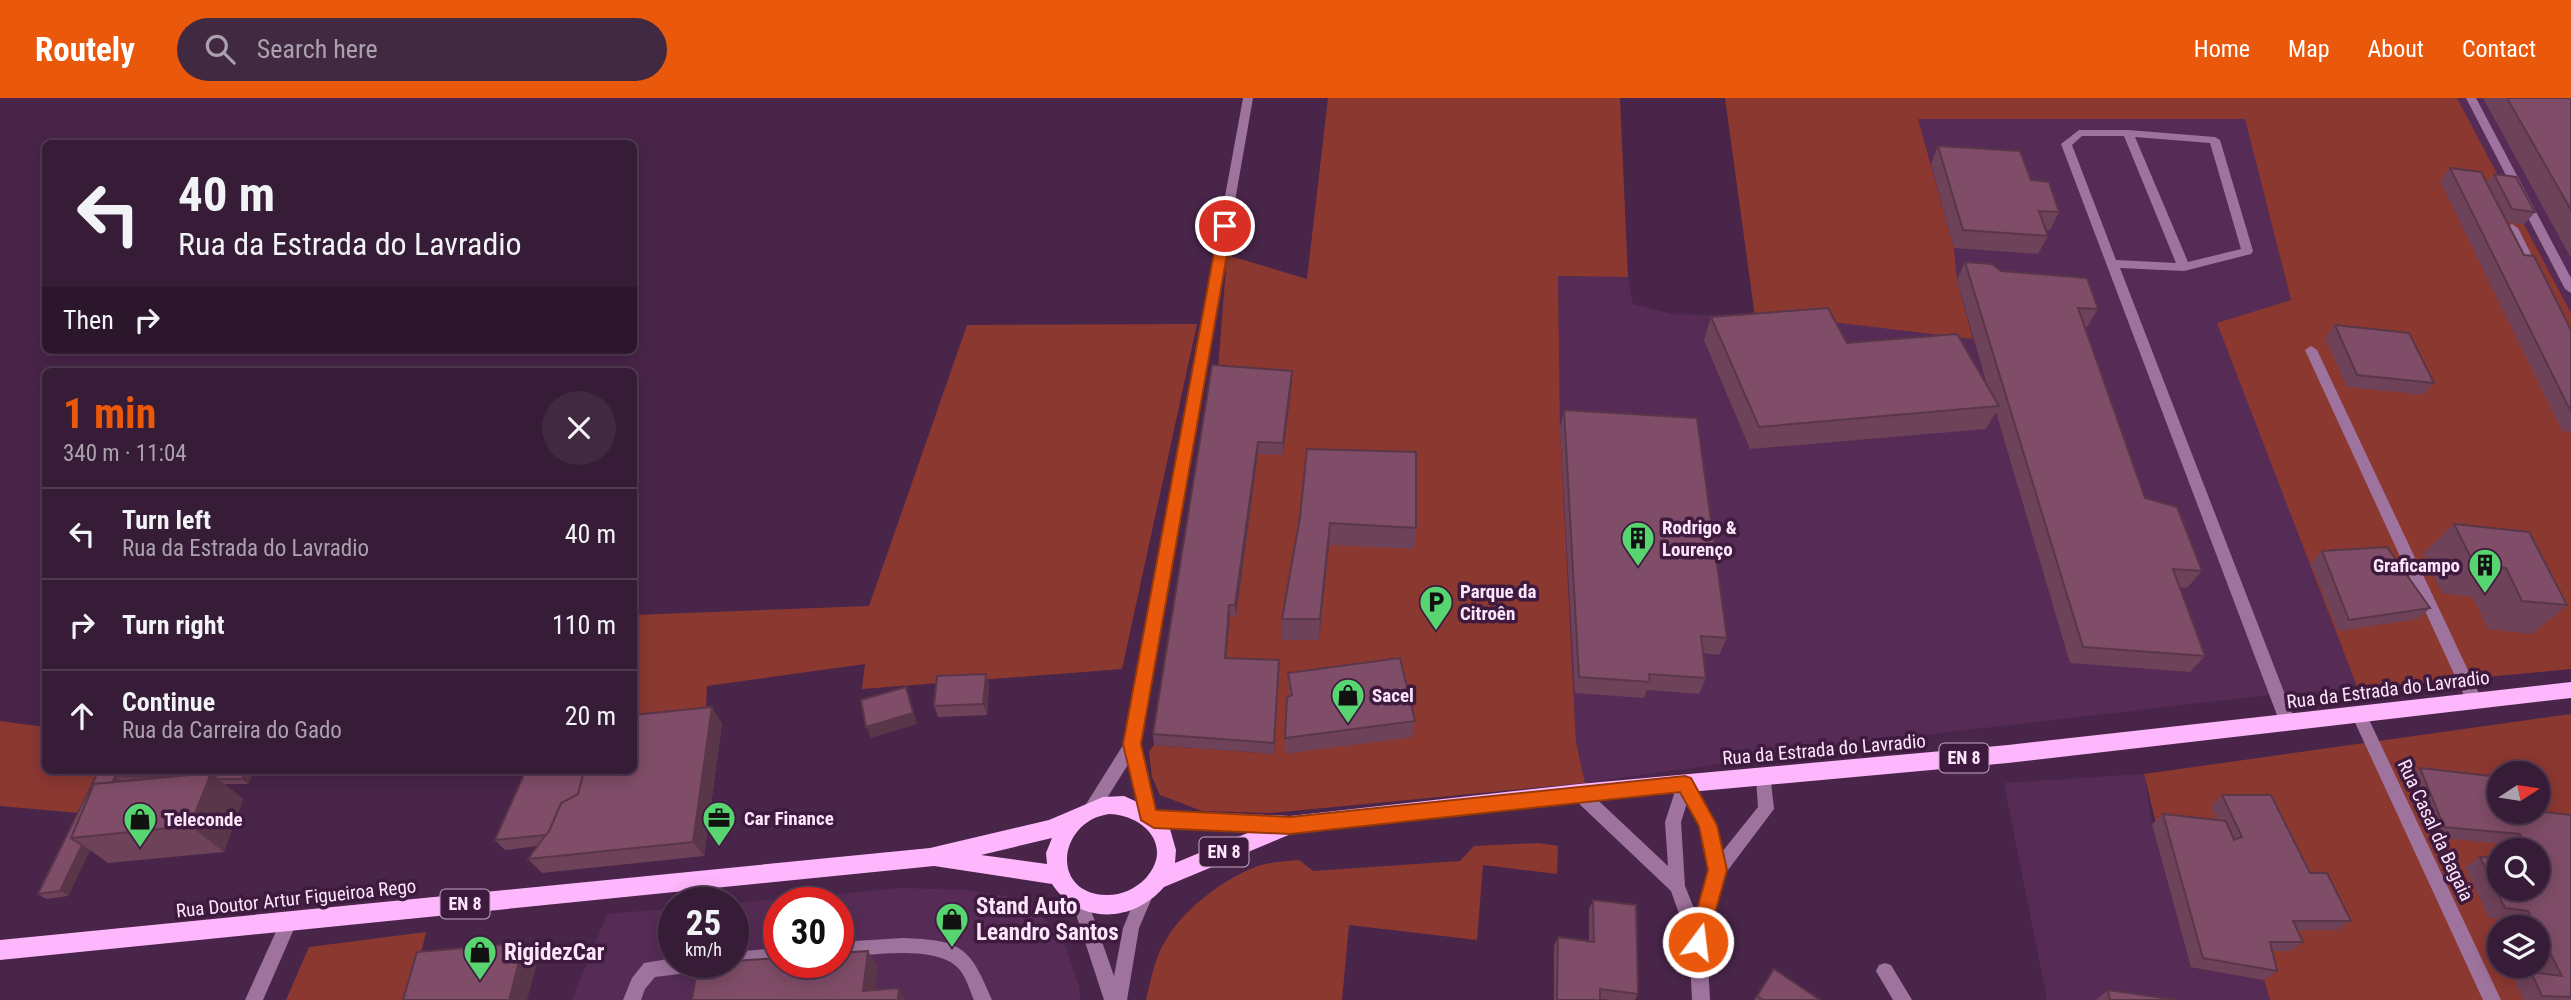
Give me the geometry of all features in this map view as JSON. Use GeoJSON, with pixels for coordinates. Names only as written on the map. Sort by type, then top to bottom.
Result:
{"type":"FeatureCollection","features":[{"type":"Feature","properties":{"kind":"main road","name":"Rua da Estrada do Lavradio"},"geometry":{"type":"LineString","coordinates":[[1151,817],[1290,825],[1579,793],[1765,778],[2360,716],[2571,690]]}},
{"type":"Feature","properties":{"kind":"main road","name":"Rua Doutor Artur Figueiroa Rego"},"geometry":{"type":"LineString","coordinates":[[0,950],[930,857],[1069,824],[1091,809],[1121,804],[1151,817]]}},
{"type":"Feature","properties":{"kind":"main road"},"geometry":{"type":"LineString","coordinates":[[1151,817],[1163,832],[1167,848],[1165,864],[1152,886]]}},
{"type":"Feature","properties":{"kind":"main road"},"geometry":{"type":"LineString","coordinates":[[1069,824],[1058,845],[1056,860],[1058,875],[1067,889],[1079,899]]}},
{"type":"Feature","properties":{"kind":"main road","name":"Rua da Estrada do Lavradio"},"geometry":{"type":"LineString","coordinates":[[1152,886],[1290,825]]}},
{"type":"Feature","properties":{"kind":"main road","name":"Rua Doutor Artur Figueiroa Rego"},"geometry":{"type":"LineString","coordinates":[[930,857],[1058,875]]}},
{"type":"Feature","properties":{"kind":"main road","name":"EN 8"},"geometry":{"type":"LineString","coordinates":[[1079,899],[1096,905],[1113,906],[1131,902],[1152,886]]}},
{"type":"Feature","properties":{"kind":"street"},"geometry":{"type":"LineString","coordinates":[[1091,809],[1132,744],[1248,98]]}},
{"type":"Feature","properties":{"kind":"street"},"geometry":{"type":"LineString","coordinates":[[2471,98],[2571,289]]}},
{"type":"Feature","properties":{"kind":"street"},"geometry":{"type":"LineString","coordinates":[[2113,264],[2184,267],[2247,251],[2215,140],[2128,133],[2079,133],[2066,144],[2288,723]]}},
{"type":"Feature","properties":{"kind":"street"},"geometry":{"type":"LineString","coordinates":[[2128,133],[2184,267]]}},
{"type":"Feature","properties":{"kind":"street"},"geometry":{"type":"LineString","coordinates":[[2512,228],[2539,280]]}},
{"type":"Feature","properties":{"kind":"street"},"geometry":{"type":"LineString","coordinates":[[2311,350],[2475,702]]}},
{"type":"Feature","properties":{"kind":"street","name":"Rua Casal da Bagaia"},"geometry":{"type":"LineString","coordinates":[[2360,716],[2492,1000]]}},
{"type":"Feature","properties":{"kind":"street"},"geometry":{"type":"LineString","coordinates":[[1132,744],[1151,817]]}},
{"type":"Feature","properties":{"kind":"street"},"geometry":{"type":"LineString","coordinates":[[1698,942],[1718,870],[1766,809],[1765,778]]}},
{"type":"Feature","properties":{"kind":"street"},"geometry":{"type":"LineString","coordinates":[[1685,784],[1708,825],[1718,870]]}},
{"type":"Feature","properties":{"kind":"street"},"geometry":{"type":"LineString","coordinates":[[1685,784],[1673,822],[1677,886],[1698,942],[1701,1000]]}},
{"type":"Feature","properties":{"kind":"street"},"geometry":{"type":"LineString","coordinates":[[1579,793],[1677,886]]}},
{"type":"Feature","properties":{"kind":"street"},"geometry":{"type":"LineString","coordinates":[[1116,1000],[1131,928],[1152,886]]}},
{"type":"Feature","properties":{"kind":"street"},"geometry":{"type":"LineString","coordinates":[[1079,899],[1116,1000]]}},
{"type":"Feature","properties":{"kind":"street"},"geometry":{"type":"LineString","coordinates":[[254,1000],[289,922]]}},
{"type":"Feature","properties":{"kind":"street"},"geometry":{"type":"LineString","coordinates":[[854,948],[891,944],[941,950],[962,960],[983,1000]]}},
{"type":"Feature","properties":{"kind":"street"},"geometry":{"type":"LineString","coordinates":[[632,1000],[638,984],[650,969],[658,968]]}},
{"type":"Feature","properties":{"kind":"street"},"geometry":{"type":"LineString","coordinates":[[1885,971],[1903,1000]]}},
{"type":"Feature","properties":{"kind":"shaded area"},"geometry":{"type":"Polygon","coordinates":[[[1328,98],[1620,98],[1628,277],[1558,276],[1560,428],[1576,742],[1585,783],[1271,813],[1202,811],[1160,795],[1152,777],[1149,752],[1154,745],[1274,754],[1225,669],[1230,617],[1236,616],[1218,369],[1227,255],[1307,279],[1328,98]]]}},
{"type":"Feature","properties":{"kind":"shaded area"},"geometry":{"type":"Polygon","coordinates":[[[1725,98],[2457,98],[2571,313],[2571,669],[2358,689],[2217,323],[2291,300],[2245,119],[1918,119],[1954,248],[1957,280],[1973,339],[1806,319],[1755,317],[1725,98]]]}},
{"type":"Feature","properties":{"kind":"shaded area"},"geometry":{"type":"Polygon","coordinates":[[[1912,98],[2240,98],[2291,301],[2218,323],[2358,689],[2277,694],[1932,734],[1585,783],[1576,742],[1560,428],[1558,276],[1628,277],[1633,304],[1673,314],[1806,319],[1973,339],[1957,280],[1954,248],[1912,98]]]}},
{"type":"Feature","properties":{"kind":"shaded area"},"geometry":{"type":"Polygon","coordinates":[[[2457,98],[2571,98],[2571,313],[2505,189],[2457,98]]]}},
{"type":"Feature","properties":{"kind":"shaded area"},"geometry":{"type":"Polygon","coordinates":[[[1197,324],[1122,669],[862,689],[865,664],[707,686],[705,725],[637,732],[637,615],[869,606],[967,325],[1197,324]]]}},
{"type":"Feature","properties":{"kind":"shaded area"},"geometry":{"type":"Polygon","coordinates":[[[2571,714],[2571,1000],[2270,1000],[2264,980],[2191,967],[2144,774],[2571,714]]]}},
{"type":"Feature","properties":{"kind":"shaded area"},"geometry":{"type":"Polygon","coordinates":[[[0,721],[42,727],[42,774],[111,774],[90,814],[0,806],[0,721]]]}},
{"type":"Feature","properties":{"kind":"shaded area"},"geometry":{"type":"Polygon","coordinates":[[[2144,774],[2152,824],[2264,980],[2270,1000],[2047,1000],[2004,783],[2144,774]]]}},
{"type":"Feature","properties":{"kind":"shaded area"},"geometry":{"type":"Polygon","coordinates":[[[1539,843],[1558,846],[1557,874],[1483,865],[1477,940],[1349,925],[1342,1000],[1146,1000],[1159,952],[1184,915],[1208,894],[1248,870],[1266,864],[1299,860],[1313,871],[1460,861],[1474,846],[1539,843]]]}},
{"type":"Feature","properties":{"kind":"shaded area","name":"Stand Auto Leandro Santos"},"geometry":{"type":"Polygon","coordinates":[[[904,888],[965,890],[1024,899],[1062,936],[1079,986],[1080,1000],[572,1000],[607,914],[658,909],[658,978],[749,978],[749,902],[763,900],[763,978],[854,978],[854,892],[904,888]]]}},
{"type":"Feature","properties":{"kind":"shaded area"},"geometry":{"type":"Polygon","coordinates":[[[426,932],[410,1000],[286,1000],[309,947],[426,932]]]}},
{"type":"Feature","properties":{"kind":"building"},"geometry":{"type":"Polygon","coordinates":[[[2507,98],[2571,98],[2571,210],[2507,98]]]}},
{"type":"Feature","properties":{"kind":"building"},"geometry":{"type":"Polygon","coordinates":[[[1938,146],[2020,151],[2031,180],[2049,182],[2059,212],[2039,211],[2048,236],[1963,230],[1938,146]]]}},
{"type":"Feature","properties":{"kind":"building"},"geometry":{"type":"Polygon","coordinates":[[[2450,168],[2481,172],[2524,255],[2534,256],[2571,330],[2571,412],[2450,168]]]}},
{"type":"Feature","properties":{"kind":"building"},"geometry":{"type":"Polygon","coordinates":[[[2494,174],[2516,177],[2535,212],[2512,209],[2494,174]]]}},
{"type":"Feature","properties":{"kind":"building"},"geometry":{"type":"Polygon","coordinates":[[[1965,262],[1992,264],[2001,271],[2087,278],[2098,309],[2078,308],[2145,498],[2177,507],[2202,571],[2173,569],[2205,656],[2083,647],[1965,262]]]}},
{"type":"Feature","properties":{"kind":"building"},"geometry":{"type":"Polygon","coordinates":[[[1828,308],[1847,343],[1957,334],[1999,406],[1759,427],[1711,317],[1828,308]]]}},
{"type":"Feature","properties":{"kind":"building"},"geometry":{"type":"Polygon","coordinates":[[[2335,325],[2409,333],[2434,383],[2357,375],[2335,325]]]}},
{"type":"Feature","properties":{"kind":"building"},"geometry":{"type":"Polygon","coordinates":[[[1212,365],[1292,371],[1283,443],[1258,442],[1235,605],[1229,605],[1225,658],[1279,660],[1274,743],[1153,734],[1212,365]]]}},
{"type":"Feature","properties":{"kind":"building","name":"Rodrigo & Lourenço"},"geometry":{"type":"Polygon","coordinates":[[[1564,410],[1697,418],[1727,638],[1701,636],[1706,678],[1649,674],[1650,682],[1579,677],[1564,410]]]}},
{"type":"Feature","properties":{"kind":"building"},"geometry":{"type":"Polygon","coordinates":[[[1307,449],[1416,452],[1416,528],[1330,523],[1320,619],[1282,619],[1300,517],[1307,449]]]}},
{"type":"Feature","properties":{"kind":"building"},"geometry":{"type":"Polygon","coordinates":[[[2454,524],[2529,532],[2567,605],[2522,601],[2506,568],[2474,564],[2454,524]]]}},
{"type":"Feature","properties":{"kind":"building"},"geometry":{"type":"Polygon","coordinates":[[[2387,547],[2430,608],[2349,620],[2322,551],[2387,547]]]}},
{"type":"Feature","properties":{"kind":"building","name":"Sacel"},"geometry":{"type":"Polygon","coordinates":[[[1400,658],[1415,721],[1285,738],[1287,697],[1292,695],[1288,673],[1400,658]]]}},
{"type":"Feature","properties":{"kind":"building"},"geometry":{"type":"Polygon","coordinates":[[[986,674],[983,704],[934,706],[937,676],[986,674]]]}},
{"type":"Feature","properties":{"kind":"building"},"geometry":{"type":"Polygon","coordinates":[[[906,687],[913,713],[866,727],[861,700],[906,687]]]}},
{"type":"Feature","properties":{"kind":"building"},"geometry":{"type":"Polygon","coordinates":[[[712,707],[693,842],[528,859],[550,829],[561,803],[578,794],[583,774],[637,774],[637,715],[712,707]]]}},
{"type":"Feature","properties":{"kind":"building"},"geometry":{"type":"Polygon","coordinates":[[[2420,768],[2487,776],[2487,824],[2550,824],[2550,813],[2571,815],[2571,997],[2542,996],[2534,978],[2550,978],[2550,974],[2562,976],[2550,953],[2550,915],[2530,915],[2528,911],[2505,908],[2502,901],[2550,901],[2550,838],[2522,838],[2520,834],[2444,827],[2420,768]]]}},
{"type":"Feature","properties":{"kind":"building"},"geometry":{"type":"Polygon","coordinates":[[[97,774],[200,774],[165,777],[115,776],[112,783],[94,784],[71,838],[82,845],[60,891],[38,894],[97,774]]]}},
{"type":"Feature","properties":{"kind":"building"},"geometry":{"type":"Polygon","coordinates":[[[211,774],[190,826],[71,838],[94,784],[211,774]]]}},
{"type":"Feature","properties":{"kind":"building"},"geometry":{"type":"Polygon","coordinates":[[[212,774],[244,774],[242,779],[218,779],[212,774]]]}},
{"type":"Feature","properties":{"kind":"building"},"geometry":{"type":"Polygon","coordinates":[[[524,774],[583,774],[578,794],[561,803],[546,835],[495,840],[524,774]]]}},
{"type":"Feature","properties":{"kind":"building"},"geometry":{"type":"Polygon","coordinates":[[[2222,795],[2271,795],[2310,873],[2327,873],[2351,921],[2293,921],[2303,942],[2270,942],[2277,971],[2203,958],[2163,814],[2226,821],[2234,840],[2242,837],[2222,795]]]}},
{"type":"Feature","properties":{"kind":"building"},"geometry":{"type":"Polygon","coordinates":[[[2480,857],[2487,857],[2487,871],[2480,857]]]}},
{"type":"Feature","properties":{"kind":"building"},"geometry":{"type":"Polygon","coordinates":[[[1593,900],[1636,905],[1638,994],[1600,989],[1600,1000],[1557,1000],[1558,937],[1594,942],[1593,900]]]}},
{"type":"Feature","properties":{"kind":"building"},"geometry":{"type":"Polygon","coordinates":[[[524,943],[509,1000],[403,1000],[417,952],[524,943]]]}},
{"type":"Feature","properties":{"kind":"building"},"geometry":{"type":"Polygon","coordinates":[[[868,951],[863,991],[899,988],[898,1000],[692,1000],[696,978],[749,978],[749,960],[763,959],[763,978],[854,978],[854,952],[868,951]]]}},
{"type":"Feature","properties":{"kind":"building"},"geometry":{"type":"Polygon","coordinates":[[[1774,969],[1820,1000],[1763,1000],[1757,996],[1774,969]]]}},
{"type":"Feature","properties":{"kind":"building"},"geometry":{"type":"Polygon","coordinates":[[[2108,990],[2177,1000],[2110,1000],[2108,990]]]}},
{"type":"Feature","properties":{"kind":"place","name":"Rodrigo & Lourenço"},"geometry":{"type":"Point","coordinates":[1638,568]}},
{"type":"Feature","properties":{"kind":"place","name":"Graficampo"},"geometry":{"type":"Point","coordinates":[2485,595]}},
{"type":"Feature","properties":{"kind":"place","name":"Parque da Citroên"},"geometry":{"type":"Point","coordinates":[1436,632]}},
{"type":"Feature","properties":{"kind":"place","name":"Sacel"},"geometry":{"type":"Point","coordinates":[1348,725]}},
{"type":"Feature","properties":{"kind":"place","name":"Car Finance"},"geometry":{"type":"Point","coordinates":[719,848]}},
{"type":"Feature","properties":{"kind":"place","name":"Teleconde"},"geometry":{"type":"Point","coordinates":[140,849]}},
{"type":"Feature","properties":{"kind":"place","name":"Stand Auto Leandro Santos"},"geometry":{"type":"Point","coordinates":[952,949]}},
{"type":"Feature","properties":{"kind":"place","name":"RigidezCar"},"geometry":{"type":"Point","coordinates":[480,982]}},
{"type":"Feature","properties":{"kind":"route"},"geometry":{"type":"LineString","coordinates":[[1225,226],[1132,744],[1148,814],[1154,819],[1184,822],[1290,825],[1685,784],[1708,825],[1718,870],[1698,942]]}}]}
